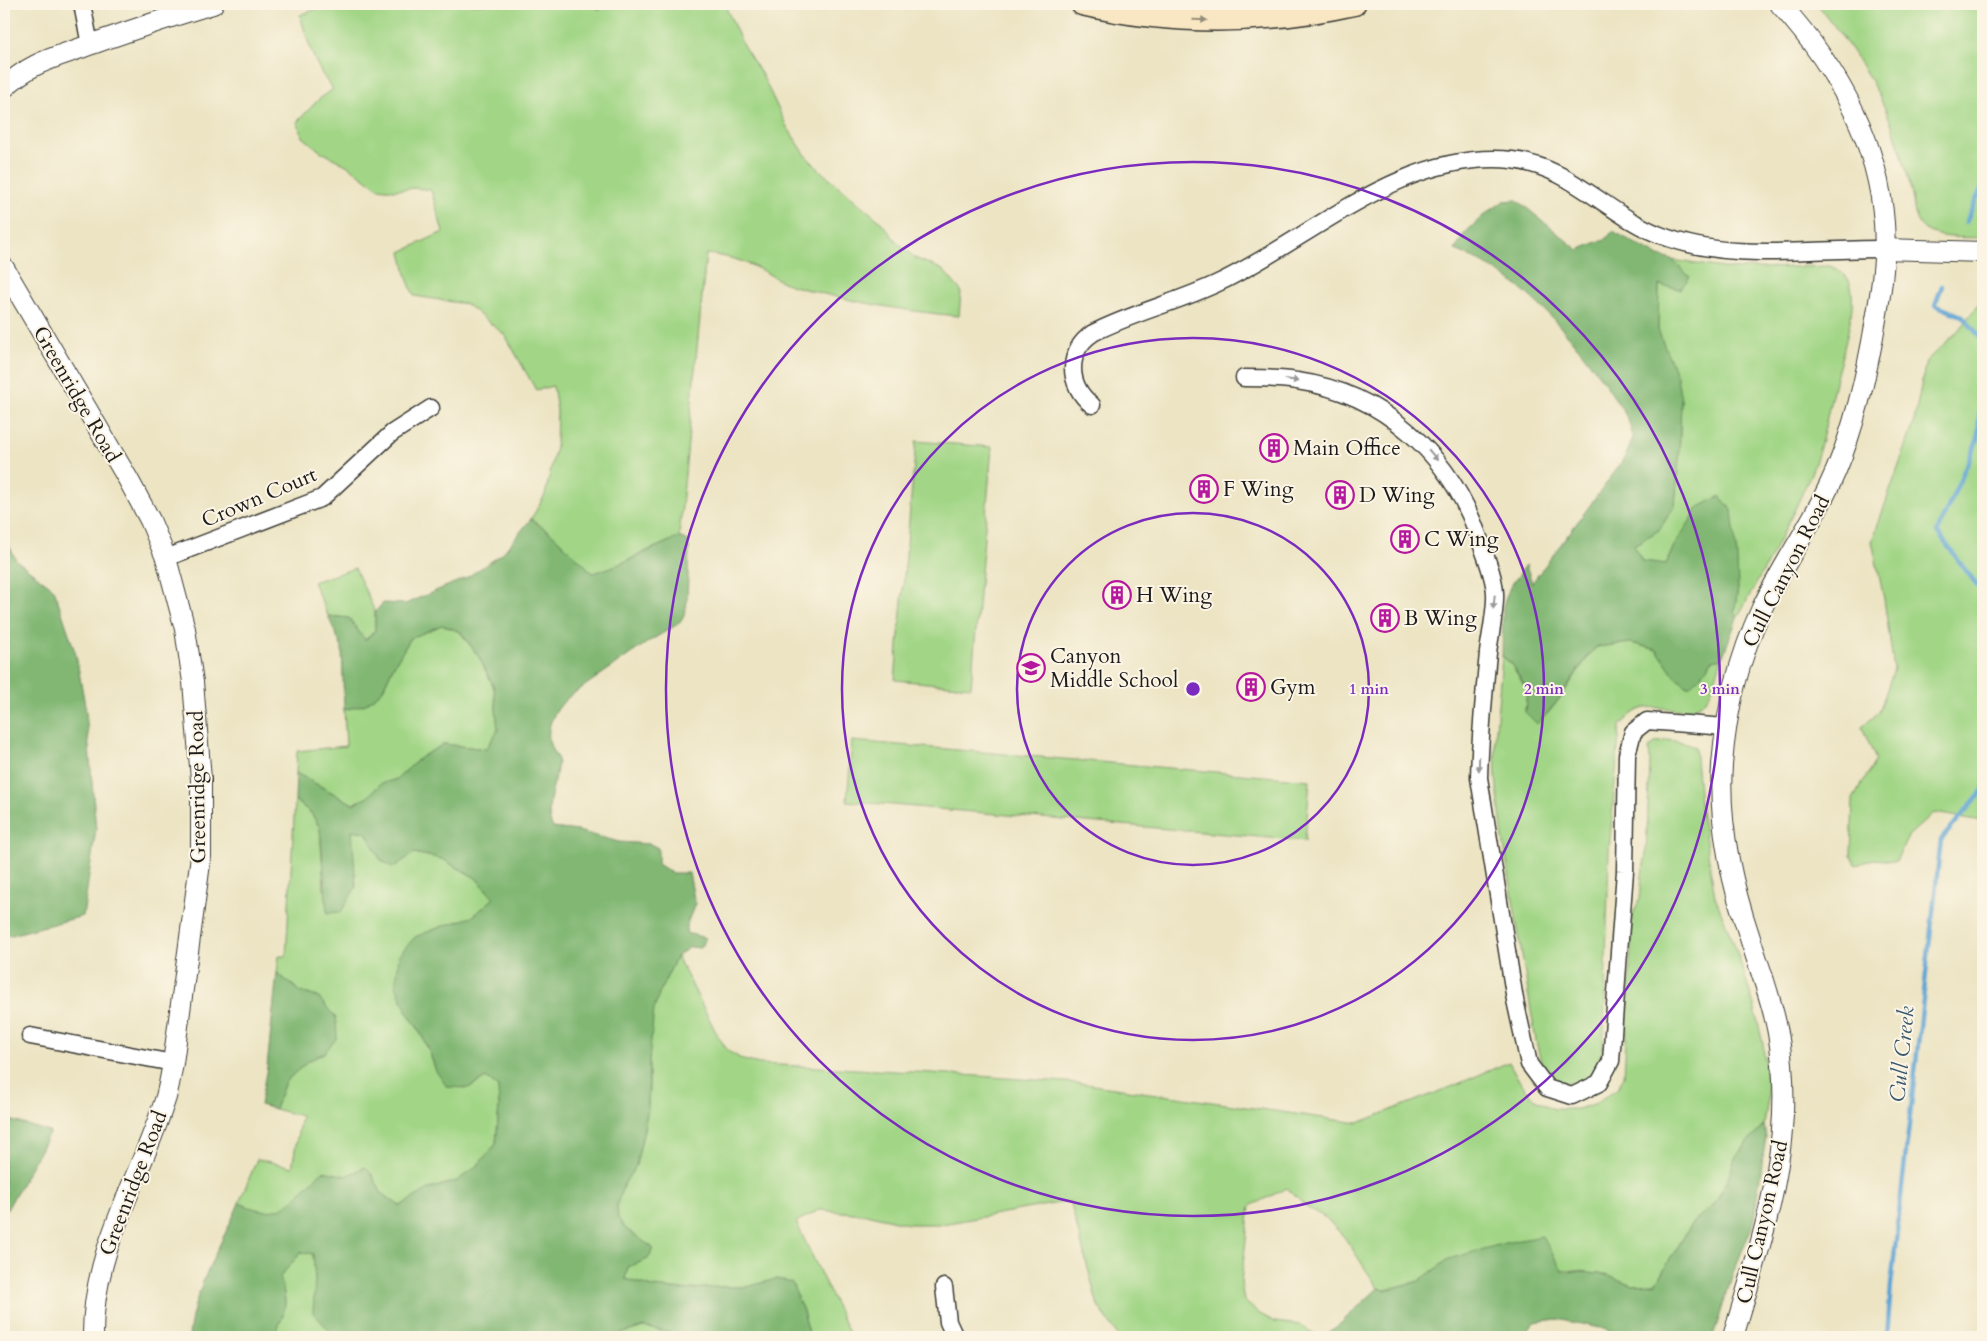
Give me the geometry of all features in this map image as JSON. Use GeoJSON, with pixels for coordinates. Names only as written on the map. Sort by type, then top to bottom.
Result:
{"type":"FeatureCollection","features":[{"type":"Feature","properties":{"kind":"main road"},"geometry":{"type":"LineString","coordinates":[[1082,4],[1128,13],[1187,20],[1232,20],[1281,16],[1354,4]]}},
{"type":"Feature","properties":{"kind":"street"},"geometry":{"type":"LineString","coordinates":[[82,4],[90,45]]}},
{"type":"Feature","properties":{"kind":"street"},"geometry":{"type":"LineString","coordinates":[[4,88],[16,76],[41,61],[165,18],[213,4]]}},
{"type":"Feature","properties":{"kind":"street","name":"Cull Canyon Road"},"geometry":{"type":"LineString","coordinates":[[1733,1337],[1762,1237],[1778,1168],[1784,1121],[1784,1085],[1778,1031],[1769,995],[1735,890],[1724,835],[1721,804],[1726,728],[1736,680],[1747,645],[1763,607],[1830,485],[1846,448],[1869,359],[1882,281],[1885,249],[1885,225],[1882,202],[1873,157],[1863,130],[1842,88],[1811,40],[1780,4]]}},
{"type":"Feature","properties":{"kind":"street"},"geometry":{"type":"LineString","coordinates":[[1092,406],[1076,388],[1073,374],[1074,358],[1079,347],[1084,339],[1093,333],[1220,282],[1353,204],[1413,176],[1438,167],[1457,163],[1513,160],[1550,170],[1565,177],[1643,228],[1679,242],[1702,248],[1744,252],[1885,249],[1983,252]]}},
{"type":"Feature","properties":{"kind":"street","name":"Greenridge Road"},"geometry":{"type":"LineString","coordinates":[[4,268],[128,479],[150,520],[166,558],[185,629],[193,682],[202,804],[201,856],[173,1063],[167,1095],[105,1250],[96,1293],[93,1337]]}},
{"type":"Feature","properties":{"kind":"street"},"geometry":{"type":"LineString","coordinates":[[1244,378],[1298,381],[1367,403],[1406,430],[1426,447],[1454,483],[1470,514],[1489,567],[1495,593],[1479,742],[1479,778],[1515,1000],[1529,1064],[1547,1088],[1572,1096],[1599,1084],[1611,1061],[1625,871],[1628,755],[1633,732],[1647,721],[1726,728]]}},
{"type":"Feature","properties":{"kind":"street","name":"Crown Court"},"geometry":{"type":"LineString","coordinates":[[166,558],[322,498],[392,433],[431,408]]}},
{"type":"Feature","properties":{"kind":"street"},"geometry":{"type":"LineString","coordinates":[[30,1036],[173,1063]]}},
{"type":"Feature","properties":{"kind":"street"},"geometry":{"type":"LineString","coordinates":[[944,1287],[948,1322],[955,1337]]}},
{"type":"Feature","properties":{"kind":"green space"},"geometry":{"type":"Polygon","coordinates":[[[323,4],[594,4],[599,10],[608,4],[727,4],[727,10],[743,45],[762,75],[787,127],[807,157],[824,174],[881,222],[897,242],[915,258],[943,270],[961,291],[959,316],[895,308],[832,296],[790,285],[738,260],[706,254],[679,537],[618,566],[593,573],[552,534],[531,519],[545,495],[556,446],[557,411],[553,386],[536,390],[505,335],[466,304],[414,296],[407,278],[401,252],[443,232],[431,190],[378,188],[348,166],[320,151],[303,137],[297,122],[318,100],[333,89],[316,63],[300,15],[319,8],[323,4]]]}},
{"type":"Feature","properties":{"kind":"green space"},"geometry":{"type":"Polygon","coordinates":[[[1817,4],[1983,4],[1983,238],[1941,236],[1926,230],[1918,222],[1909,183],[1888,116],[1862,66],[1817,4]]]}},
{"type":"Feature","properties":{"kind":"green space"},"geometry":{"type":"Polygon","coordinates":[[[1517,200],[1578,250],[1607,238],[1613,231],[1656,255],[1672,260],[1690,277],[1680,289],[1659,285],[1658,330],[1677,376],[1681,400],[1675,505],[1659,530],[1634,545],[1642,561],[1666,564],[1674,546],[1699,507],[1720,496],[1732,510],[1737,557],[1738,588],[1734,613],[1738,616],[1722,658],[1712,660],[1708,668],[1689,687],[1675,676],[1657,650],[1631,643],[1596,647],[1561,696],[1537,724],[1525,712],[1527,690],[1512,664],[1502,656],[1503,606],[1510,587],[1526,565],[1532,583],[1617,469],[1629,449],[1632,435],[1629,423],[1619,405],[1593,367],[1560,326],[1522,289],[1478,260],[1455,250],[1464,234],[1484,215],[1504,201],[1517,200]]]}},
{"type":"Feature","properties":{"kind":"green space"},"geometry":{"type":"Polygon","coordinates":[[[1672,260],[1729,269],[1830,266],[1844,274],[1851,286],[1852,309],[1850,322],[1816,461],[1768,563],[1738,616],[1734,613],[1738,588],[1674,546],[1666,564],[1642,561],[1634,545],[1659,530],[1675,505],[1681,400],[1658,330],[1659,285],[1680,289],[1689,277],[1672,260]]]}},
{"type":"Feature","properties":{"kind":"green space"},"geometry":{"type":"Polygon","coordinates":[[[1983,304],[1983,821],[1934,813],[1909,835],[1896,861],[1874,859],[1856,865],[1851,855],[1853,799],[1876,760],[1862,727],[1879,712],[1894,669],[1884,599],[1872,541],[1913,426],[1926,361],[1956,333],[1978,305],[1983,304]]]}},
{"type":"Feature","properties":{"kind":"green space"},"geometry":{"type":"Polygon","coordinates":[[[916,441],[992,447],[971,687],[895,680],[916,441]]]}},
{"type":"Feature","properties":{"kind":"green space"},"geometry":{"type":"Polygon","coordinates":[[[531,519],[552,534],[593,573],[626,561],[679,537],[688,541],[689,549],[687,602],[684,616],[678,624],[648,642],[570,696],[557,710],[550,726],[549,734],[549,742],[558,759],[549,812],[553,828],[578,831],[619,842],[650,844],[658,848],[658,864],[672,873],[689,873],[695,904],[688,921],[686,933],[706,938],[700,948],[690,947],[677,956],[661,989],[654,1009],[649,1061],[648,1109],[636,1166],[624,1184],[617,1204],[618,1218],[626,1229],[653,1248],[648,1259],[628,1267],[625,1279],[653,1287],[683,1290],[746,1287],[776,1279],[792,1283],[803,1311],[810,1337],[685,1337],[644,1327],[609,1337],[391,1337],[363,1333],[334,1335],[313,1313],[315,1279],[313,1254],[301,1252],[280,1277],[285,1301],[281,1321],[273,1337],[189,1337],[196,1302],[202,1285],[239,1203],[267,1211],[278,1209],[295,1199],[323,1171],[347,1176],[365,1167],[371,1173],[382,1194],[400,1206],[429,1189],[457,1181],[477,1166],[496,1144],[499,1105],[498,1087],[486,1078],[468,1088],[447,1087],[436,1071],[429,1050],[418,1028],[407,1012],[396,986],[399,955],[415,937],[472,917],[494,898],[476,878],[442,859],[414,853],[393,868],[380,859],[366,832],[352,830],[356,887],[341,912],[327,913],[320,828],[311,813],[295,800],[296,773],[353,804],[368,797],[380,784],[397,779],[421,757],[444,744],[486,749],[498,730],[494,687],[479,657],[461,632],[442,625],[411,638],[394,665],[382,691],[366,704],[344,710],[342,648],[328,616],[349,618],[365,640],[375,631],[375,612],[383,603],[405,604],[466,578],[502,554],[531,519]]]}},
{"type":"Feature","properties":{"kind":"green space"},"geometry":{"type":"Polygon","coordinates":[[[4,535],[16,560],[54,589],[76,655],[86,711],[96,829],[83,916],[4,937],[4,535]]]}},
{"type":"Feature","properties":{"kind":"green space"},"geometry":{"type":"Polygon","coordinates":[[[355,568],[375,612],[375,631],[365,640],[349,618],[328,616],[313,582],[355,568]]]}},
{"type":"Feature","properties":{"kind":"green space"},"geometry":{"type":"Polygon","coordinates":[[[442,625],[460,632],[479,657],[494,688],[498,730],[486,749],[444,744],[421,757],[397,779],[380,784],[368,797],[353,804],[296,773],[297,751],[346,746],[344,710],[366,704],[382,691],[394,665],[411,638],[442,625]]]}},
{"type":"Feature","properties":{"kind":"green space"},"geometry":{"type":"Polygon","coordinates":[[[1631,643],[1657,650],[1675,676],[1707,668],[1712,660],[1722,658],[1712,689],[1707,698],[1695,708],[1645,708],[1628,717],[1620,726],[1609,851],[1602,1048],[1596,1068],[1590,1075],[1573,1083],[1564,1082],[1548,1073],[1539,1055],[1503,838],[1496,778],[1495,742],[1502,656],[1511,664],[1527,690],[1525,712],[1537,724],[1561,697],[1596,647],[1631,643]]]}},
{"type":"Feature","properties":{"kind":"green space"},"geometry":{"type":"Polygon","coordinates":[[[1668,740],[1687,743],[1695,747],[1700,804],[1715,897],[1735,946],[1754,1005],[1763,1044],[1768,1099],[1764,1125],[1736,1156],[1727,1181],[1714,1205],[1693,1222],[1655,1284],[1633,1285],[1600,1273],[1449,1259],[1419,1281],[1385,1290],[1378,1288],[1345,1238],[1326,1218],[1306,1207],[1287,1188],[1250,1206],[1241,1282],[1244,1301],[1260,1314],[1275,1322],[1300,1325],[1315,1334],[1315,1337],[1119,1337],[1098,1306],[1070,1201],[943,1224],[908,1224],[866,1214],[819,1210],[796,1222],[851,1337],[810,1337],[803,1311],[791,1283],[776,1279],[747,1287],[683,1290],[653,1287],[625,1279],[628,1267],[648,1259],[653,1248],[629,1232],[621,1224],[616,1211],[619,1195],[636,1163],[648,1108],[650,1029],[654,1008],[661,988],[677,956],[718,1036],[728,1051],[743,1060],[759,1064],[1079,1083],[1358,1123],[1509,1062],[1520,1082],[1535,1099],[1554,1109],[1577,1109],[1594,1104],[1618,1088],[1624,1076],[1633,913],[1640,899],[1646,854],[1649,748],[1655,743],[1668,740]]]}},
{"type":"Feature","properties":{"kind":"green space"},"geometry":{"type":"Polygon","coordinates":[[[852,741],[1310,780],[1305,841],[847,801],[852,741]]]}},
{"type":"Feature","properties":{"kind":"green space"},"geometry":{"type":"Polygon","coordinates":[[[295,800],[311,813],[320,828],[324,890],[352,852],[352,830],[366,832],[380,859],[414,853],[442,859],[476,878],[494,899],[472,917],[415,937],[407,1012],[424,1041],[436,1071],[468,1088],[486,1078],[498,1087],[499,1105],[496,1144],[477,1166],[457,1181],[429,1189],[400,1206],[382,1194],[371,1173],[365,1167],[347,1176],[323,1172],[287,1206],[278,1210],[255,1209],[239,1203],[257,1159],[292,1167],[301,1116],[275,1109],[285,1082],[308,1061],[324,1053],[318,997],[301,992],[277,973],[279,956],[286,956],[295,800]]]}},
{"type":"Feature","properties":{"kind":"green space"},"geometry":{"type":"Polygon","coordinates":[[[277,973],[301,992],[318,997],[336,1018],[337,1038],[324,1053],[308,1061],[285,1082],[275,1109],[260,1105],[267,1067],[277,973]]]}},
{"type":"Feature","properties":{"kind":"green space"},"geometry":{"type":"Polygon","coordinates":[[[4,1118],[50,1132],[4,1215],[4,1118]]]}},
{"type":"Feature","properties":{"kind":"green space"},"geometry":{"type":"Polygon","coordinates":[[[1764,1125],[1766,1137],[1753,1224],[1734,1271],[1713,1337],[1623,1337],[1601,1328],[1557,1319],[1534,1322],[1522,1337],[1323,1337],[1341,1323],[1378,1288],[1385,1290],[1419,1281],[1449,1259],[1505,1243],[1542,1236],[1563,1271],[1600,1273],[1633,1285],[1655,1284],[1693,1222],[1714,1205],[1727,1181],[1736,1156],[1764,1125]]]}},
{"type":"Feature","properties":{"kind":"green space"},"geometry":{"type":"Polygon","coordinates":[[[301,1252],[313,1254],[315,1279],[334,1335],[363,1333],[391,1337],[273,1337],[285,1308],[284,1294],[279,1277],[301,1252]]]}},
{"type":"Feature","properties":{"kind":"green space"},"geometry":{"type":"Polygon","coordinates":[[[644,1327],[680,1335],[685,1337],[609,1337],[644,1327]]]}},
{"type":"Feature","properties":{"kind":"waterway","name":"Cull Creek"},"geometry":{"type":"LineString","coordinates":[[1966,222],[1983,185]]}},
{"type":"Feature","properties":{"kind":"waterway","name":"Cull Creek"},"geometry":{"type":"LineString","coordinates":[[1942,286],[1935,305],[1962,316],[1983,340]]}},
{"type":"Feature","properties":{"kind":"waterway","name":"Cull Creek"},"geometry":{"type":"LineString","coordinates":[[1983,344],[1978,439],[1937,532],[1983,593]]}},
{"type":"Feature","properties":{"kind":"waterway","name":"Cull Creek"},"geometry":{"type":"LineString","coordinates":[[1887,1337],[1891,1285],[1941,840],[1983,790]]}},
{"type":"Feature","properties":{"kind":"place","name":"Main Office"},"geometry":{"type":"Point","coordinates":[1274,448]}},
{"type":"Feature","properties":{"kind":"place","name":"F Wing"},"geometry":{"type":"Point","coordinates":[1204,489]}},
{"type":"Feature","properties":{"kind":"place","name":"D Wing"},"geometry":{"type":"Point","coordinates":[1340,495]}},
{"type":"Feature","properties":{"kind":"place","name":"C Wing"},"geometry":{"type":"Point","coordinates":[1405,539]}},
{"type":"Feature","properties":{"kind":"place","name":"H Wing"},"geometry":{"type":"Point","coordinates":[1117,595]}},
{"type":"Feature","properties":{"kind":"place","name":"B Wing"},"geometry":{"type":"Point","coordinates":[1385,618]}},
{"type":"Feature","properties":{"kind":"place","name":"Canyon Middle School"},"geometry":{"type":"Point","coordinates":[1031,668]}},
{"type":"Feature","properties":{"kind":"place","name":"Gym"},"geometry":{"type":"Point","coordinates":[1251,687]}}]}
